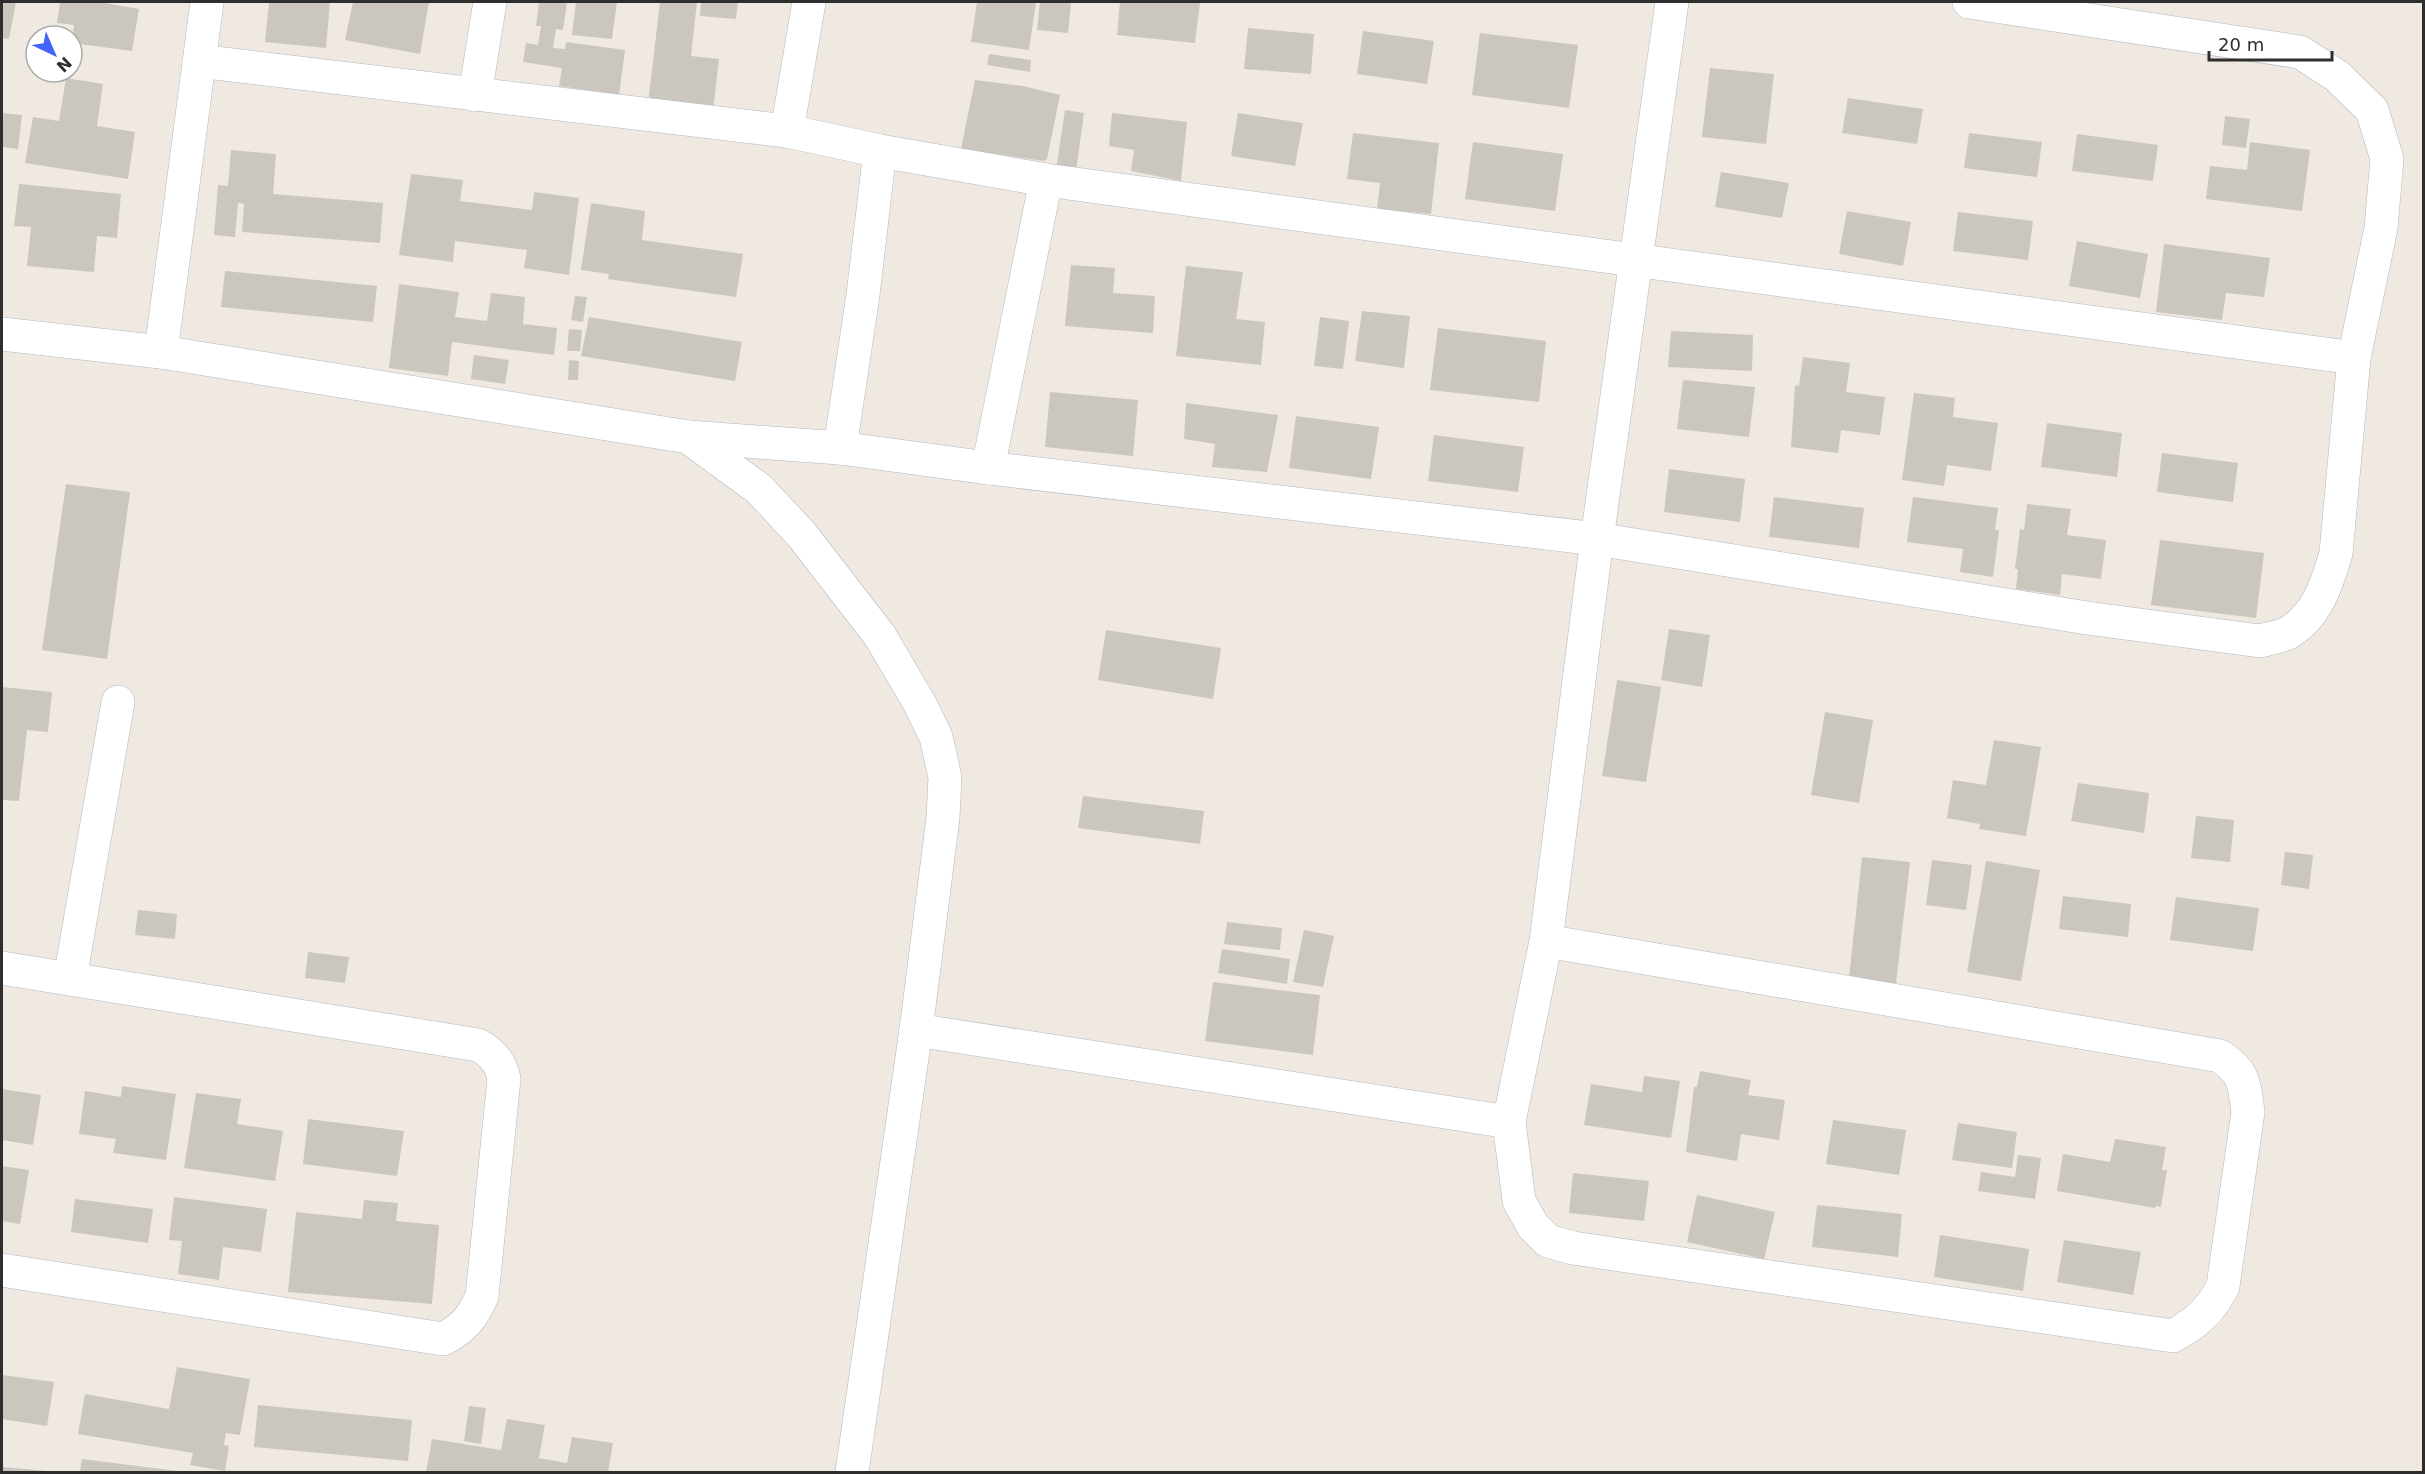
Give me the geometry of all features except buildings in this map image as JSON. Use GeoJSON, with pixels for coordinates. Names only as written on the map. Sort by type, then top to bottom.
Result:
{"type":"FeatureCollection","features":[{"type":"Feature","properties":{"kind":"street"},"geometry":{"type":"LineString","coordinates":[[161,352],[207,2]]}},
{"type":"Feature","properties":{"kind":"street"},"geometry":{"type":"LineString","coordinates":[[475,95],[490,2]]}},
{"type":"Feature","properties":{"kind":"street"},"geometry":{"type":"LineString","coordinates":[[787,131],[809,2]]}},
{"type":"Feature","properties":{"kind":"street"},"geometry":{"type":"LineString","coordinates":[[1546,941],[2220,1056],[2236,1067],[2244,1087],[2248,1112],[2223,1286],[2214,1303],[2197,1322],[2173,1336],[1573,1248],[1548,1240],[1533,1226],[1519,1201],[1509,1122],[1546,941],[1597,539],[1672,2]]}},
{"type":"Feature","properties":{"kind":"street"},"geometry":{"type":"LineString","coordinates":[[2,334],[161,352],[688,437],[840,448],[988,468],[1597,539],[2087,618],[2260,641],[2287,633],[2310,614],[2328,584],[2336,553],[2354,358],[2381,228],[2386,159],[2372,110],[2337,76],[2300,52],[1970,2]]}},
{"type":"Feature","properties":{"kind":"street"},"geometry":{"type":"LineString","coordinates":[[199,61],[787,131],[880,152],[1046,180],[2354,358]]}},
{"type":"Feature","properties":{"kind":"street"},"geometry":{"type":"LineString","coordinates":[[840,448],[863,296],[880,152]]}},
{"type":"Feature","properties":{"kind":"street"},"geometry":{"type":"LineString","coordinates":[[988,468],[1046,180]]}},
{"type":"Feature","properties":{"kind":"street"},"geometry":{"type":"LineString","coordinates":[[688,437],[759,489],[802,535],[880,636],[936,736],[945,777],[943,818],[916,1030],[852,1473]]}},
{"type":"Feature","properties":{"kind":"street"},"geometry":{"type":"LineString","coordinates":[[70,979],[118,702]]}},
{"type":"Feature","properties":{"kind":"street"},"geometry":{"type":"LineString","coordinates":[[2,969],[478,1045],[490,1051],[502,1068],[504,1079],[482,1296],[468,1322],[457,1332],[442,1339],[2,1270]]}},
{"type":"Feature","properties":{"kind":"street"},"geometry":{"type":"LineString","coordinates":[[916,1030],[1509,1122]]}}]}
